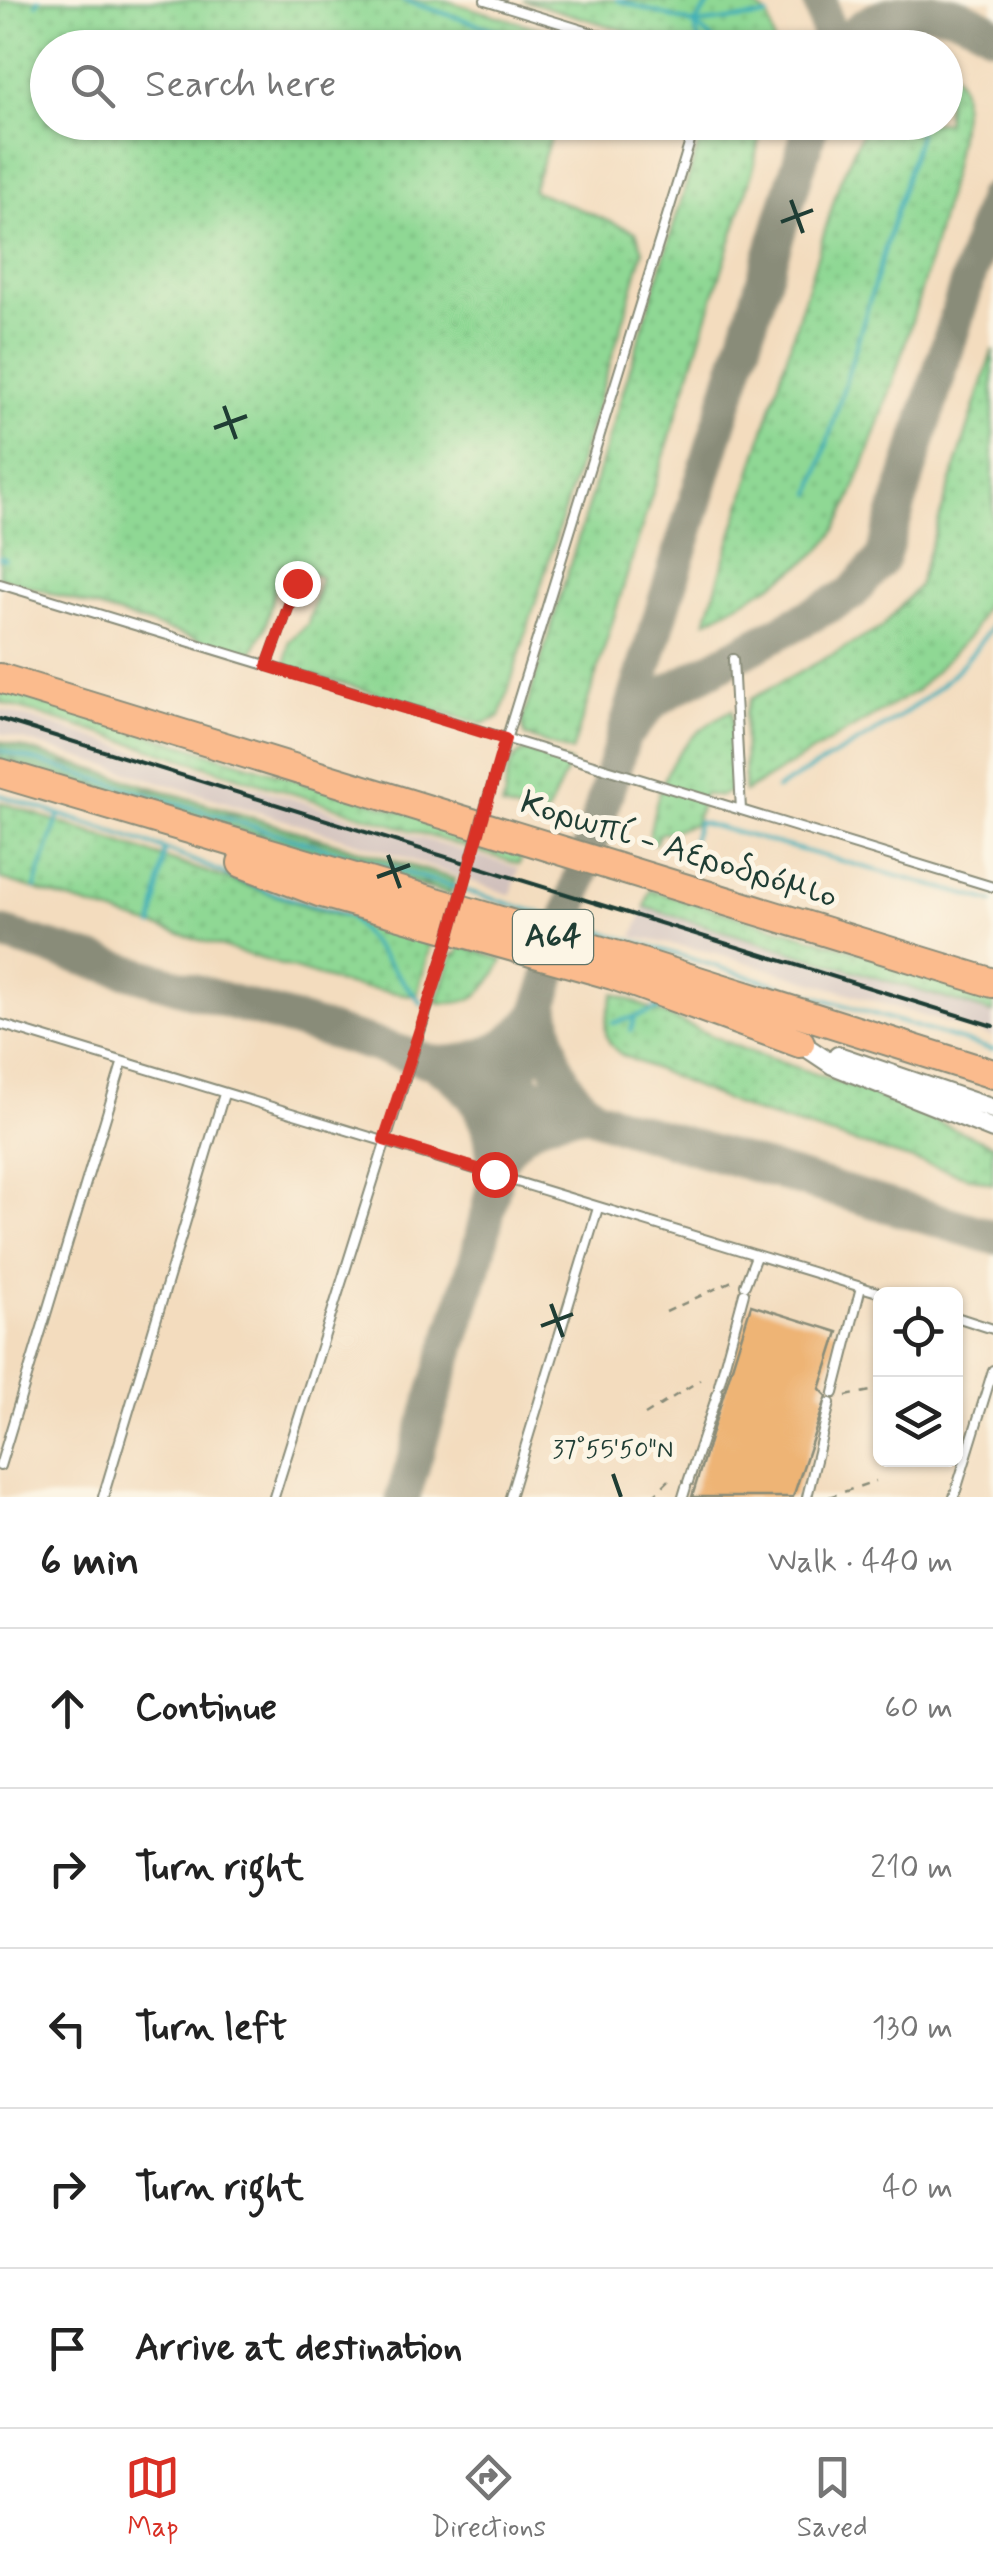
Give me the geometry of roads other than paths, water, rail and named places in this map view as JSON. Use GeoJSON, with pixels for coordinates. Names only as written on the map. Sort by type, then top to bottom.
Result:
{"type":"FeatureCollection","features":[{"type":"Feature","properties":{"kind":"highway","name":"Κορωπί - Αεροδρόμιο"},"geometry":{"type":"LineString","coordinates":[[0,678],[993,983]]}},
{"type":"Feature","properties":{"kind":"highway","name":"Α64"},"geometry":{"type":"LineString","coordinates":[[0,773],[632,960],[993,1074]]}},
{"type":"Feature","properties":{"kind":"highway"},"geometry":{"type":"LineString","coordinates":[[112,807],[319,892],[614,975],[800,1043]]}},
{"type":"Feature","properties":{"kind":"street"},"geometry":{"type":"LineString","coordinates":[[800,1043],[993,1108]]}},
{"type":"Feature","properties":{"kind":"street"},"geometry":{"type":"LineString","coordinates":[[800,1043],[833,1065],[993,1129]]}},
{"type":"Feature","properties":{"kind":"lane"},"geometry":{"type":"LineString","coordinates":[[486,0],[583,30]]}},
{"type":"Feature","properties":{"kind":"lane"},"geometry":{"type":"LineString","coordinates":[[274,1497],[447,946],[505,739],[690,140]]}},
{"type":"Feature","properties":{"kind":"lane"},"geometry":{"type":"LineString","coordinates":[[267,666],[297,583]]}},
{"type":"Feature","properties":{"kind":"lane"},"geometry":{"type":"LineString","coordinates":[[0,584],[993,887]]}},
{"type":"Feature","properties":{"kind":"lane"},"geometry":{"type":"LineString","coordinates":[[733,659],[741,810]]}},
{"type":"Feature","properties":{"kind":"lane"},"geometry":{"type":"LineString","coordinates":[[0,1024],[873,1291]]}},
{"type":"Feature","properties":{"kind":"lane"},"geometry":{"type":"LineString","coordinates":[[0,1466],[122,1064]]}},
{"type":"Feature","properties":{"kind":"lane"},"geometry":{"type":"LineString","coordinates":[[104,1497],[224,1094]]}},
{"type":"Feature","properties":{"kind":"lane"},"geometry":{"type":"LineString","coordinates":[[510,1497],[598,1208]]}},
{"type":"Feature","properties":{"kind":"lane"},"geometry":{"type":"LineString","coordinates":[[686,1489],[756,1256]]}},
{"type":"Feature","properties":{"kind":"lane"},"geometry":{"type":"LineString","coordinates":[[806,1497],[861,1287]]}},
{"type":"Feature","properties":{"kind":"lane"},"geometry":{"type":"LineString","coordinates":[[963,1319],[993,1329]]}},
{"type":"Feature","properties":{"kind":"lane"},"geometry":{"type":"LineString","coordinates":[[954,1497],[993,1370]]}},
{"type":"Feature","properties":{"kind":"waterway"},"geometry":{"type":"LineString","coordinates":[[37,4],[39,0]]}},
{"type":"Feature","properties":{"kind":"waterway"},"geometry":{"type":"LineString","coordinates":[[403,0],[496,30]]}},
{"type":"Feature","properties":{"kind":"waterway"},"geometry":{"type":"LineString","coordinates":[[617,0],[694,24],[713,0]]}},
{"type":"Feature","properties":{"kind":"waterway"},"geometry":{"type":"LineString","coordinates":[[694,24],[768,16]]}},
{"type":"Feature","properties":{"kind":"waterway"},"geometry":{"type":"LineString","coordinates":[[696,30],[694,24],[701,30]]}},
{"type":"Feature","properties":{"kind":"waterway"},"geometry":{"type":"LineString","coordinates":[[812,494],[917,140]]}},
{"type":"Feature","properties":{"kind":"waterway"},"geometry":{"type":"LineString","coordinates":[[0,558],[5,559]]}},
{"type":"Feature","properties":{"kind":"waterway"},"geometry":{"type":"LineString","coordinates":[[777,789],[925,698],[974,651],[993,623]]}},
{"type":"Feature","properties":{"kind":"waterway"},"geometry":{"type":"LineString","coordinates":[[0,750],[993,1050]]}},
{"type":"Feature","properties":{"kind":"waterway"},"geometry":{"type":"LineString","coordinates":[[0,795],[165,849],[269,892],[349,916]]}},
{"type":"Feature","properties":{"kind":"waterway"},"geometry":{"type":"LineString","coordinates":[[35,888],[59,815]]}},
{"type":"Feature","properties":{"kind":"waterway"},"geometry":{"type":"LineString","coordinates":[[685,862],[698,822],[993,902]]}},
{"type":"Feature","properties":{"kind":"waterway"},"geometry":{"type":"LineString","coordinates":[[153,926],[165,849]]}},
{"type":"Feature","properties":{"kind":"waterway"},"geometry":{"type":"LineString","coordinates":[[374,922],[349,916],[422,1004]]}},
{"type":"Feature","properties":{"kind":"waterway"},"geometry":{"type":"LineString","coordinates":[[635,1017],[661,1008],[655,1005]]}},
{"type":"Feature","properties":{"kind":"waterway"},"geometry":{"type":"LineString","coordinates":[[613,1023],[635,1017],[631,1030]]}},
{"type":"Feature","properties":{"kind":"railway"},"geometry":{"type":"LineString","coordinates":[[0,719],[993,1026]]}}]}
